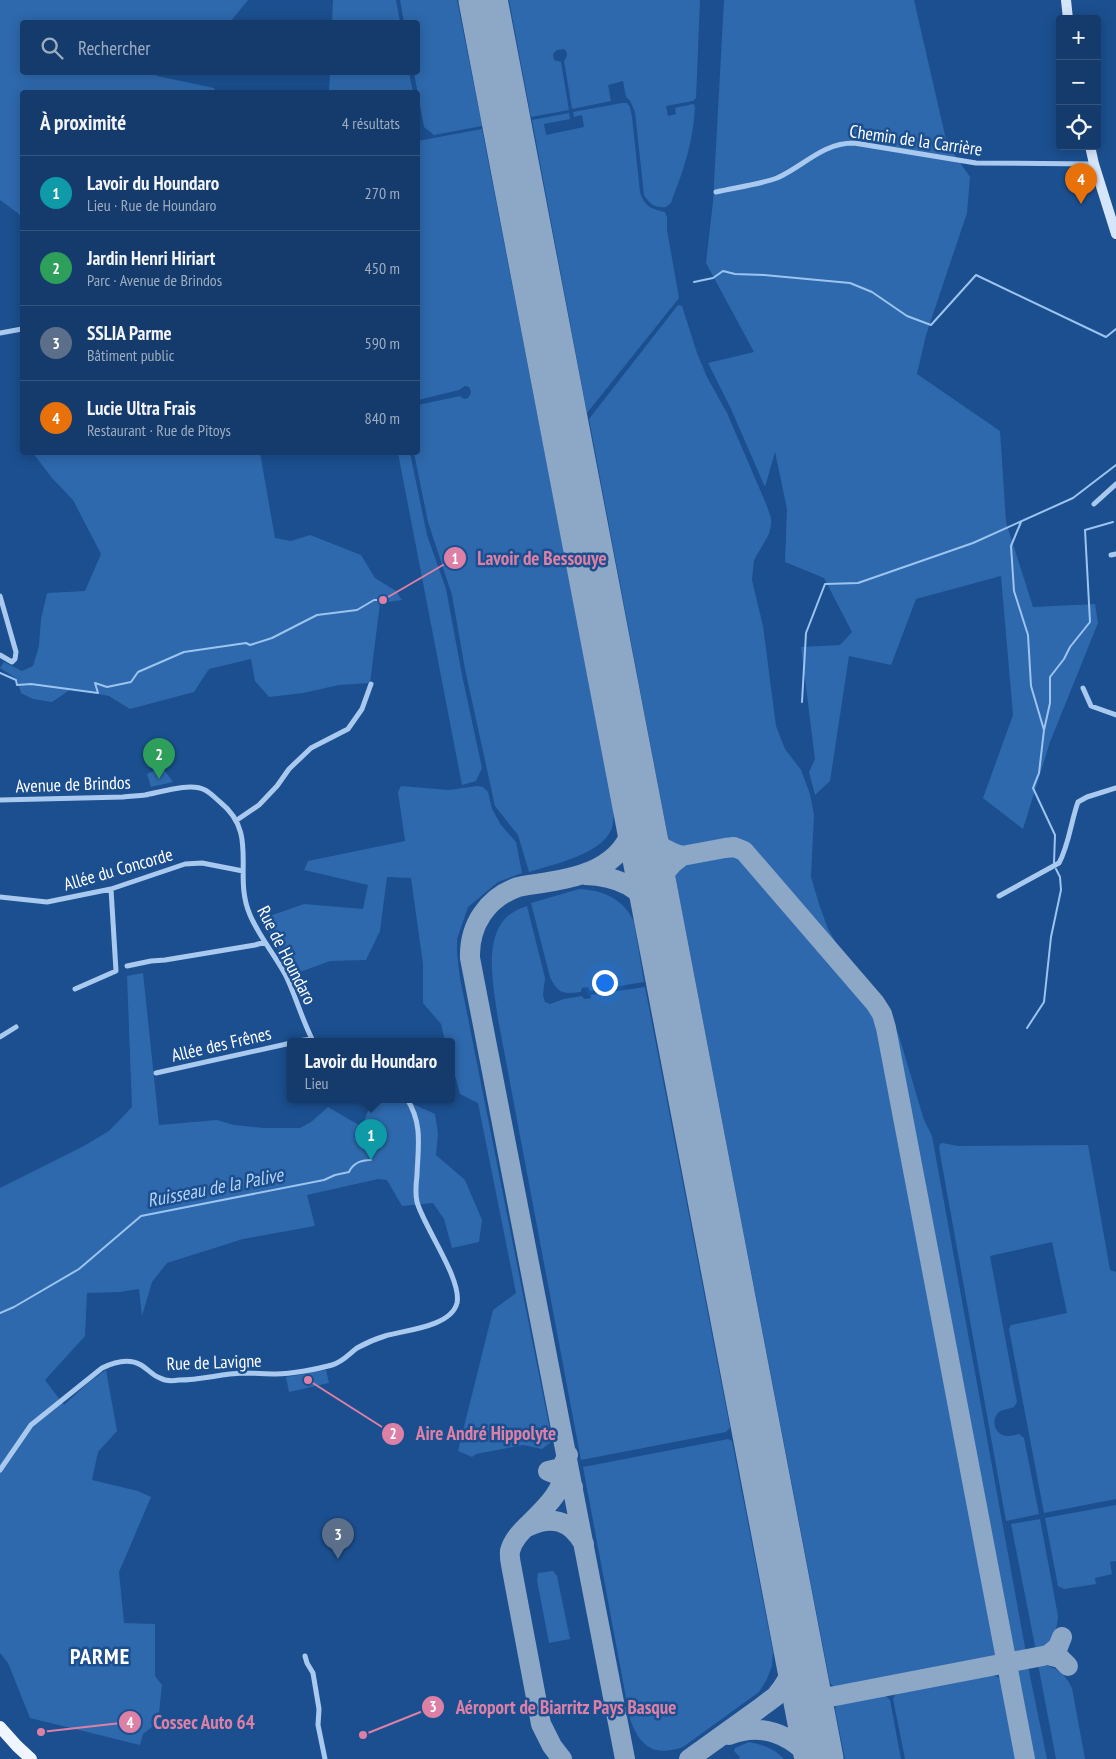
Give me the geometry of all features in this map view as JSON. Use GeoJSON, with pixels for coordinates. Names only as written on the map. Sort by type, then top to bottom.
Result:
{"type":"FeatureCollection","features":[{"type":"Feature","properties":{"kind":"main road"},"geometry":{"type":"LineString","coordinates":[[0,1726],[31,1759]]}},
{"type":"Feature","properties":{"kind":"street"},"geometry":{"type":"LineString","coordinates":[[1066,0],[1068,15]]}},
{"type":"Feature","properties":{"kind":"street","name":"Chemin de la Carrière"},"geometry":{"type":"LineString","coordinates":[[716,192],[776,178],[830,146],[840,143],[854,143],[976,163],[1094,164]]}},
{"type":"Feature","properties":{"kind":"street"},"geometry":{"type":"LineString","coordinates":[[1091,150],[1116,234]]}},
{"type":"Feature","properties":{"kind":"street"},"geometry":{"type":"LineString","coordinates":[[0,333],[20,329]]}},
{"type":"Feature","properties":{"kind":"street"},"geometry":{"type":"LineString","coordinates":[[1094,504],[1116,484]]}},
{"type":"Feature","properties":{"kind":"street"},"geometry":{"type":"LineString","coordinates":[[0,596],[16,652],[15,659],[12,662],[0,655]]}},
{"type":"Feature","properties":{"kind":"street"},"geometry":{"type":"LineString","coordinates":[[236,820],[259,805],[277,786],[289,769],[311,748],[348,729],[362,709],[371,684]]}},
{"type":"Feature","properties":{"kind":"street"},"geometry":{"type":"LineString","coordinates":[[1082,688],[1091,706],[1116,715]]}},
{"type":"Feature","properties":{"kind":"street","name":"Avenue de Brindos"},"geometry":{"type":"LineString","coordinates":[[0,800],[143,796],[198,787],[206,790],[228,808],[236,820]]}},
{"type":"Feature","properties":{"kind":"street"},"geometry":{"type":"LineString","coordinates":[[999,896],[1059,863],[1063,856],[1078,802],[1087,797],[1116,788]]}},
{"type":"Feature","properties":{"kind":"street","name":"Rue de Houndaro"},"geometry":{"type":"LineString","coordinates":[[236,820],[241,830],[243,846],[242,884],[244,899],[250,915],[286,976],[311,1038]]}},
{"type":"Feature","properties":{"kind":"street","name":"Allée du Concorde"},"geometry":{"type":"LineString","coordinates":[[0,897],[47,902],[111,888],[186,864],[202,863],[243,871]]}},
{"type":"Feature","properties":{"kind":"street"},"geometry":{"type":"LineString","coordinates":[[75,989],[116,971],[111,888]]}},
{"type":"Feature","properties":{"kind":"street"},"geometry":{"type":"LineString","coordinates":[[127,966],[265,942]]}},
{"type":"Feature","properties":{"kind":"street"},"geometry":{"type":"LineString","coordinates":[[0,1037],[16,1027]]}},
{"type":"Feature","properties":{"kind":"street","name":"Allée des Frênes"},"geometry":{"type":"LineString","coordinates":[[156,1073],[287,1043]]}},
{"type":"Feature","properties":{"kind":"street","name":"Rue de Lavigne"},"geometry":{"type":"LineString","coordinates":[[0,1470],[32,1425],[102,1368],[114,1363],[133,1362],[140,1364],[160,1379],[168,1380],[193,1380],[241,1373],[282,1374],[344,1360],[366,1343],[442,1321],[454,1311],[458,1296],[452,1277],[417,1202],[416,1184],[419,1131],[415,1111],[410,1103]]}},
{"type":"Feature","properties":{"kind":"street"},"geometry":{"type":"LineString","coordinates":[[305,1656],[306,1664],[312,1673],[319,1709],[318,1726],[324,1759]]}},
{"type":"Feature","properties":{"kind":"shaded area"},"geometry":{"type":"Polygon","coordinates":[[[0,0],[248,0],[232,20],[20,20],[20,75],[157,75],[214,88],[214,90],[20,90],[20,216],[0,200],[0,0]]]}},
{"type":"Feature","properties":{"kind":"shaded area"},"geometry":{"type":"Polygon","coordinates":[[[333,0],[396,0],[400,20],[332,20],[333,0]]]}},
{"type":"Feature","properties":{"kind":"shaded area"},"geometry":{"type":"Polygon","coordinates":[[[400,0],[457,0],[482,126],[434,135],[424,127],[420,105],[420,90],[417,90],[414,75],[420,75],[420,20],[404,20],[400,0]]]}},
{"type":"Feature","properties":{"kind":"shaded area"},"geometry":{"type":"Polygon","coordinates":[[[509,0],[700,0],[696,98],[693,101],[666,106],[668,116],[676,114],[675,108],[693,104],[695,106],[687,156],[671,203],[666,207],[654,205],[644,195],[635,112],[626,97],[623,81],[608,85],[611,101],[572,109],[564,61],[567,56],[566,50],[557,50],[553,54],[554,60],[561,62],[569,110],[531,117],[509,0]]]}},
{"type":"Feature","properties":{"kind":"shaded area"},"geometry":{"type":"Polygon","coordinates":[[[724,0],[914,0],[947,144],[970,177],[967,213],[926,335],[917,374],[1000,431],[1006,522],[1033,607],[1095,604],[1098,623],[1050,742],[1023,829],[983,798],[1013,715],[1001,576],[916,599],[891,665],[849,656],[830,781],[815,795],[809,772],[815,759],[801,647],[840,645],[852,632],[824,578],[785,562],[787,509],[775,452],[765,487],[731,409],[708,363],[754,352],[706,263],[713,202],[724,0]]]}},
{"type":"Feature","properties":{"kind":"shaded area"},"geometry":{"type":"Polygon","coordinates":[[[330,75],[409,75],[413,90],[329,90],[330,75]]]}},
{"type":"Feature","properties":{"kind":"shaded area"},"geometry":{"type":"Polygon","coordinates":[[[627,103],[630,107],[640,192],[644,201],[649,206],[665,212],[667,217],[667,230],[679,298],[587,413],[532,120],[569,113],[570,119],[544,124],[546,135],[584,127],[582,115],[574,117],[573,112],[627,103]]]}},
{"type":"Feature","properties":{"kind":"shaded area"},"geometry":{"type":"Polygon","coordinates":[[[482,129],[614,811],[611,830],[606,838],[597,846],[562,862],[529,872],[518,835],[495,806],[465,669],[452,595],[428,522],[414,455],[420,455],[420,405],[460,396],[464,399],[468,398],[471,392],[469,387],[465,386],[459,390],[420,400],[420,141],[482,129]]]}},
{"type":"Feature","properties":{"kind":"shaded area"},"geometry":{"type":"Polygon","coordinates":[[[678,305],[682,306],[707,377],[727,413],[771,518],[769,534],[754,560],[752,580],[763,626],[776,726],[785,749],[801,770],[810,794],[814,815],[811,877],[819,904],[828,929],[838,946],[872,985],[871,992],[746,848],[727,844],[690,851],[682,850],[674,848],[668,838],[589,419],[678,305]]]}},
{"type":"Feature","properties":{"kind":"shaded area"},"geometry":{"type":"Polygon","coordinates":[[[35,455],[260,455],[275,538],[291,541],[310,535],[361,555],[375,578],[396,591],[402,600],[380,603],[370,683],[339,685],[303,693],[269,697],[255,681],[251,659],[209,669],[194,692],[130,709],[109,696],[71,689],[52,702],[33,699],[21,693],[17,679],[0,668],[4,662],[22,671],[33,666],[39,646],[41,619],[47,593],[85,591],[101,554],[73,500],[52,478],[35,455]]]}},
{"type":"Feature","properties":{"kind":"shaded area"},"geometry":{"type":"Polygon","coordinates":[[[398,455],[410,455],[427,535],[446,589],[482,768],[476,781],[462,785],[398,455]]]}},
{"type":"Feature","properties":{"kind":"shaded area"},"geometry":{"type":"Polygon","coordinates":[[[162,767],[173,782],[151,787],[147,774],[162,767]]]}},
{"type":"Feature","properties":{"kind":"shaded area"},"geometry":{"type":"Polygon","coordinates":[[[401,786],[449,790],[477,786],[483,787],[488,792],[492,809],[501,825],[516,842],[522,873],[498,882],[468,907],[457,939],[457,954],[460,978],[551,1435],[550,1443],[542,1449],[523,1445],[476,1454],[472,1457],[458,1451],[493,1310],[516,1293],[478,1103],[460,1094],[455,1076],[455,1038],[444,1038],[441,1024],[423,1003],[423,964],[411,878],[387,877],[380,931],[366,960],[330,961],[292,975],[261,919],[304,904],[363,909],[368,885],[304,870],[308,861],[405,841],[398,792],[401,786]]]}},
{"type":"Feature","properties":{"kind":"shaded area"},"geometry":{"type":"Polygon","coordinates":[[[728,851],[738,852],[751,864],[872,1005],[881,1025],[1000,1650],[1000,1655],[993,1660],[843,1689],[835,1689],[830,1683],[676,880],[675,868],[680,863],[700,855],[728,851]]]}},
{"type":"Feature","properties":{"kind":"shaded area"},"geometry":{"type":"Polygon","coordinates":[[[579,889],[596,891],[612,897],[625,907],[630,914],[634,922],[644,982],[590,991],[588,987],[582,988],[581,992],[575,993],[565,993],[556,987],[550,977],[531,903],[579,889]]]}},
{"type":"Feature","properties":{"kind":"shaded area"},"geometry":{"type":"Polygon","coordinates":[[[527,906],[545,978],[543,995],[545,1002],[550,1004],[582,996],[584,999],[591,998],[591,995],[645,987],[730,1428],[726,1432],[581,1460],[498,1019],[493,979],[492,964],[495,936],[509,915],[527,906]]]}},
{"type":"Feature","properties":{"kind":"shaded area"},"geometry":{"type":"Polygon","coordinates":[[[143,973],[159,1125],[217,1120],[234,1125],[264,1128],[300,1128],[311,1122],[328,1107],[362,1127],[371,1103],[411,1103],[435,1114],[438,1133],[436,1155],[465,1180],[482,1220],[479,1242],[452,1248],[444,1219],[433,1203],[402,1206],[387,1180],[378,1179],[307,1195],[315,1226],[243,1239],[167,1263],[152,1282],[142,1316],[139,1289],[120,1292],[87,1293],[85,1336],[45,1380],[64,1405],[89,1382],[106,1370],[117,1431],[98,1452],[92,1480],[138,1491],[151,1497],[119,1572],[124,1623],[155,1624],[155,1676],[162,1685],[158,1722],[143,1734],[140,1745],[30,1718],[8,1663],[0,1653],[0,1188],[82,1147],[109,1131],[132,1107],[127,976],[143,973]]]}},
{"type":"Feature","properties":{"kind":"shaded area"},"geometry":{"type":"Polygon","coordinates":[[[886,1005],[899,1036],[924,1120],[932,1136],[1026,1653],[1010,1657],[889,1025],[887,1016],[881,1006],[886,1005]]]}},
{"type":"Feature","properties":{"kind":"shaded area"},"geometry":{"type":"Polygon","coordinates":[[[942,1143],[958,1146],[1088,1145],[1110,1270],[1116,1272],[1116,1499],[1044,1513],[1009,1329],[1011,1325],[1067,1313],[1052,1242],[990,1256],[1017,1402],[1014,1407],[999,1412],[994,1423],[999,1433],[1003,1435],[1019,1434],[1024,1438],[1039,1514],[1006,1521],[939,1148],[942,1143]]]}},
{"type":"Feature","properties":{"kind":"shaded area"},"geometry":{"type":"Polygon","coordinates":[[[326,1370],[329,1383],[289,1392],[286,1377],[326,1370]]]}},
{"type":"Feature","properties":{"kind":"shaded area"},"geometry":{"type":"Polygon","coordinates":[[[728,1439],[732,1441],[773,1652],[772,1666],[759,1692],[683,1747],[664,1751],[656,1750],[649,1747],[638,1737],[630,1719],[583,1467],[728,1439]]]}},
{"type":"Feature","properties":{"kind":"shaded area"},"geometry":{"type":"Polygon","coordinates":[[[1116,1505],[1116,1561],[1110,1562],[1112,1574],[1095,1578],[1096,1584],[1064,1589],[1058,1586],[1045,1518],[1116,1505]]]}},
{"type":"Feature","properties":{"kind":"shaded area"},"geometry":{"type":"Polygon","coordinates":[[[1040,1519],[1058,1616],[1050,1642],[1036,1651],[1011,1524],[1040,1519]]]}},
{"type":"Feature","properties":{"kind":"shaded area"},"geometry":{"type":"Polygon","coordinates":[[[553,1571],[557,1576],[570,1639],[549,1643],[537,1580],[538,1573],[553,1571]]]}},
{"type":"Feature","properties":{"kind":"shaded area"},"geometry":{"type":"Polygon","coordinates":[[[1038,1664],[1050,1666],[1059,1671],[1072,1688],[1085,1759],[1056,1759],[1038,1664]]]}},
{"type":"Feature","properties":{"kind":"shaded area"},"geometry":{"type":"Polygon","coordinates":[[[1028,1666],[1047,1759],[1029,1759],[1012,1669],[1028,1666]]]}},
{"type":"Feature","properties":{"kind":"shaded area"},"geometry":{"type":"Polygon","coordinates":[[[989,1673],[1004,1680],[1008,1687],[1021,1759],[905,1759],[893,1699],[897,1691],[989,1673]]]}},
{"type":"Feature","properties":{"kind":"shaded area"},"geometry":{"type":"Polygon","coordinates":[[[884,1694],[890,1700],[901,1759],[845,1759],[835,1709],[837,1705],[846,1701],[884,1694]]]}},
{"type":"Feature","properties":{"kind":"shaded area"},"geometry":{"type":"Polygon","coordinates":[[[749,1742],[768,1748],[784,1759],[738,1759],[740,1757],[734,1751],[735,1748],[749,1742]]]}},
{"type":"Feature","properties":{"kind":"waterway"},"geometry":{"type":"LineString","coordinates":[[694,282],[713,278],[723,271],[735,274],[850,283],[872,292],[907,316],[931,325],[976,275],[1106,337],[1116,329]]}},
{"type":"Feature","properties":{"kind":"waterway"},"geometry":{"type":"LineString","coordinates":[[802,702],[806,633],[825,584],[858,583],[973,543],[1073,498],[1116,465]]}},
{"type":"Feature","properties":{"kind":"waterway"},"geometry":{"type":"LineString","coordinates":[[1021,522],[1011,546],[1014,591],[1028,635],[1031,686],[1044,730]]}},
{"type":"Feature","properties":{"kind":"waterway"},"geometry":{"type":"LineString","coordinates":[[1054,863],[1055,835],[1033,788],[1039,773],[1044,730],[1050,703],[1050,677],[1090,622],[1085,530],[1113,522]]}},
{"type":"Feature","properties":{"kind":"waterway"},"geometry":{"type":"LineString","coordinates":[[0,673],[16,680],[17,685],[31,684],[98,693],[95,683],[107,687],[131,682],[138,672],[184,652],[246,643],[250,645],[272,638],[317,615],[357,610],[374,600],[380,600]]}},
{"type":"Feature","properties":{"kind":"waterway"},"geometry":{"type":"LineString","coordinates":[[1027,1028],[1044,1002],[1051,937],[1061,890],[1060,877],[1056,869]]}},
{"type":"Feature","properties":{"kind":"waterway","name":"Ruisseau de la Palive"},"geometry":{"type":"LineString","coordinates":[[0,1313],[14,1307],[79,1269],[141,1216],[324,1180],[349,1172],[358,1163],[371,1160]]}},
{"type":"Feature","properties":{"kind":"taxiway"},"geometry":{"type":"LineString","coordinates":[[625,1759],[470,958],[473,935],[477,924],[482,914],[497,898],[518,887],[588,872],[604,865],[617,854],[627,840],[634,822],[635,795]]}},
{"type":"Feature","properties":{"kind":"taxiway"},"geometry":{"type":"LineString","coordinates":[[638,807],[644,825],[652,839],[664,848],[682,856]]}},
{"type":"Feature","properties":{"kind":"taxiway"},"geometry":{"type":"LineString","coordinates":[[659,919],[657,891],[660,879],[672,864],[682,856],[725,848],[734,847],[744,851],[875,1003],[882,1014],[1025,1759]]}},
{"type":"Feature","properties":{"kind":"taxiway"},"geometry":{"type":"LineString","coordinates":[[585,875],[608,878],[628,885],[645,899],[657,919]]}},
{"type":"Feature","properties":{"kind":"taxiway"},"geometry":{"type":"LineString","coordinates":[[568,1455],[561,1468],[548,1471],[568,1479],[573,1487]]}},
{"type":"Feature","properties":{"kind":"taxiway"},"geometry":{"type":"LineString","coordinates":[[562,1759],[552,1746],[541,1724],[510,1553],[511,1547],[518,1535],[554,1497],[562,1482],[567,1465]]}},
{"type":"Feature","properties":{"kind":"taxiway"},"geometry":{"type":"LineString","coordinates":[[527,1527],[544,1521],[560,1522],[573,1530],[584,1544]]}},
{"type":"Feature","properties":{"kind":"taxiway"},"geometry":{"type":"LineString","coordinates":[[689,1759],[776,1696],[782,1688],[794,1663],[795,1650],[792,1619]]}},
{"type":"Feature","properties":{"kind":"taxiway"},"geometry":{"type":"LineString","coordinates":[[1048,1655],[1058,1647],[1062,1637]]}},
{"type":"Feature","properties":{"kind":"taxiway"},"geometry":{"type":"LineString","coordinates":[[816,1743],[815,1723],[817,1710],[824,1700],[830,1697],[1048,1655],[1060,1658],[1068,1666]]}},
{"type":"Feature","properties":{"kind":"taxiway"},"geometry":{"type":"LineString","coordinates":[[800,1657],[810,1681],[818,1691],[830,1697]]}},
{"type":"Feature","properties":{"kind":"taxiway"},"geometry":{"type":"LineString","coordinates":[[729,1735],[741,1731],[764,1730],[785,1737],[812,1759]]}},
{"type":"Feature","properties":{"kind":"runway"},"geometry":{"type":"LineString","coordinates":[[483,0],[819,1759]]}},
{"type":"Feature","properties":{"kind":"place","name":"Lucie Ultra Frais"},"geometry":{"type":"Point","coordinates":[1081,204]}},
{"type":"Feature","properties":{"kind":"place","name":"Lavoir de Bessouye"},"geometry":{"type":"Point","coordinates":[383,600]}},
{"type":"Feature","properties":{"kind":"place","name":"Jardin Henri Hiriart"},"geometry":{"type":"Point","coordinates":[159,779]}},
{"type":"Feature","properties":{"kind":"place","name":"Lavoir du Houndaro"},"geometry":{"type":"Point","coordinates":[371,1160]}},
{"type":"Feature","properties":{"kind":"place","name":"Aire André Hippolyte"},"geometry":{"type":"Point","coordinates":[308,1380]}},
{"type":"Feature","properties":{"kind":"place","name":"SSLIA Parme"},"geometry":{"type":"Point","coordinates":[338,1559]}},
{"type":"Feature","properties":{"kind":"place","name":"Cossec Auto 64"},"geometry":{"type":"Point","coordinates":[41,1732]}},
{"type":"Feature","properties":{"kind":"place","name":"Aéroport de Biarritz Pays Basque"},"geometry":{"type":"Point","coordinates":[363,1735]}},
{"type":"Feature","properties":{"kind":"district","name":"PARME"},"geometry":{"type":"Point","coordinates":[100,1656]}}]}
